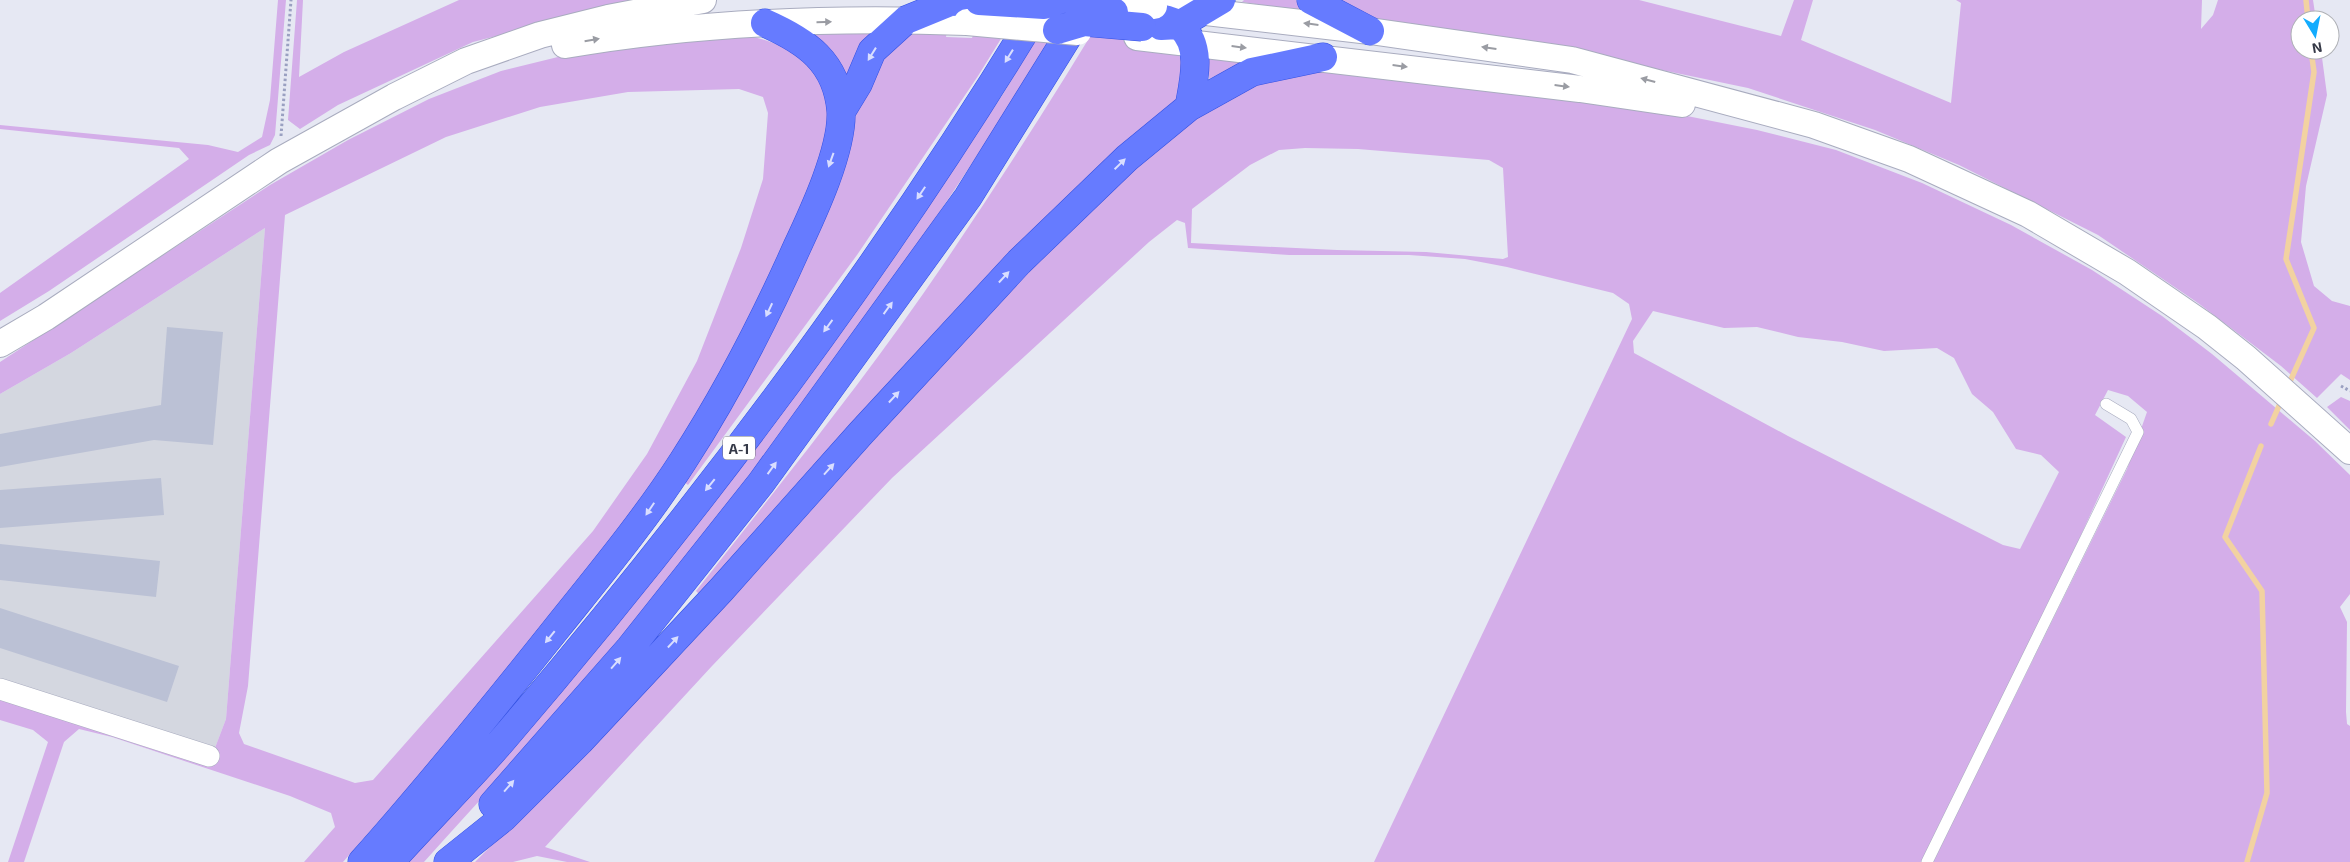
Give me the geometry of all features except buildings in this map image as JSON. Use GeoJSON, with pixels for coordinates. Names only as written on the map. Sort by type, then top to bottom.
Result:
{"type":"FeatureCollection","features":[{"type":"Feature","properties":{"kind":"highway","name":"A-1"},"geometry":{"type":"LineString","coordinates":[[390,862],[504,737],[598,626],[741,446],[852,293],[936,170],[1044,0]]}},
{"type":"Feature","properties":{"kind":"highway"},"geometry":{"type":"LineString","coordinates":[[841,112],[858,84],[872,51],[906,20],[963,7],[1044,5],[1059,0]]}},
{"type":"Feature","properties":{"kind":"highway"},"geometry":{"type":"LineString","coordinates":[[1072,0],[1081,8],[1146,21],[1185,33]]}},
{"type":"Feature","properties":{"kind":"highway","name":"A-1"},"geometry":{"type":"LineString","coordinates":[[443,862],[630,648],[761,483],[968,197],[1091,0]]}},
{"type":"Feature","properties":{"kind":"highway"},"geometry":{"type":"LineString","coordinates":[[1311,0],[1370,31]]}},
{"type":"Feature","properties":{"kind":"highway"},"geometry":{"type":"LineString","coordinates":[[1185,33],[1213,6]]}},
{"type":"Feature","properties":{"kind":"highway"},"geometry":{"type":"LineString","coordinates":[[963,7],[1025,17],[1051,30],[1084,22],[1146,21]]}},
{"type":"Feature","properties":{"kind":"highway"},"geometry":{"type":"LineString","coordinates":[[362,862],[443,771],[641,522],[684,460],[729,384],[767,313],[804,232],[835,149],[841,112],[834,78],[818,56],[796,37],[765,24]]}},
{"type":"Feature","properties":{"kind":"highway"},"geometry":{"type":"LineString","coordinates":[[1185,33],[1196,65],[1190,107]]}},
{"type":"Feature","properties":{"kind":"highway"},"geometry":{"type":"LineString","coordinates":[[448,862],[504,818],[580,741],[721,590],[861,433],[1019,262],[1127,158],[1190,107],[1252,72],[1323,57]]}},
{"type":"Feature","properties":{"kind":"street"},"geometry":{"type":"LineString","coordinates":[[0,344],[46,317],[279,161],[394,96],[466,62],[540,35],[608,18],[703,0]]}},
{"type":"Feature","properties":{"kind":"street"},"geometry":{"type":"LineString","coordinates":[[1084,0],[1146,21],[1213,6],[1572,60],[1814,125],[1909,159],[2028,214],[2127,272],[2246,358],[2350,451]]}},
{"type":"Feature","properties":{"kind":"street"},"geometry":{"type":"LineString","coordinates":[[394,96],[538,49],[614,36],[682,28],[906,20]]}},
{"type":"Feature","properties":{"kind":"street"},"geometry":{"type":"LineString","coordinates":[[1185,33],[1323,57],[1580,89],[1814,125]]}},
{"type":"Feature","properties":{"kind":"street"},"geometry":{"type":"LineString","coordinates":[[0,689],[209,756]]}},
{"type":"Feature","properties":{"kind":"lane"},"geometry":{"type":"LineString","coordinates":[[1927,862],[2138,432],[2131,419],[2106,404]]}},
{"type":"Feature","properties":{"kind":"path"},"geometry":{"type":"LineString","coordinates":[[279,161],[291,0]]}},
{"type":"Feature","properties":{"kind":"path"},"geometry":{"type":"LineString","coordinates":[[2341,386],[2350,391]]}},
{"type":"Feature","properties":{"kind":"shaded area"},"geometry":{"type":"Polygon","coordinates":[[[278,0],[286,0],[275,135],[270,145],[249,155],[49,291],[0,321],[0,293],[189,159],[179,148],[0,129],[0,125],[208,145],[238,152],[262,137],[270,100],[278,0]]]}},
{"type":"Feature","properties":{"kind":"shaded area"},"geometry":{"type":"Polygon","coordinates":[[[297,0],[303,0],[299,77],[344,52],[459,0],[638,0],[473,42],[338,105],[300,129],[288,120],[297,0]]]}},
{"type":"Feature","properties":{"kind":"shaded area"},"geometry":{"type":"Polygon","coordinates":[[[986,0],[1025,0],[978,76],[857,255],[688,485],[683,481],[847,141],[859,104],[876,67],[902,33],[947,31],[946,37],[972,38],[986,0]]]}},
{"type":"Feature","properties":{"kind":"shaded area"},"geometry":{"type":"Polygon","coordinates":[[[1060,0],[1075,0],[1017,94],[894,278],[830,368],[763,457],[626,631],[539,735],[424,862],[407,862],[922,215],[1003,94],[1060,0]]]}},
{"type":"Feature","properties":{"kind":"shaded area"},"geometry":{"type":"Polygon","coordinates":[[[1112,0],[1183,59],[1179,97],[701,596],[696,591],[855,388],[945,262],[1030,132],[1112,0]]]}},
{"type":"Feature","properties":{"kind":"shaded area"},"geometry":{"type":"Polygon","coordinates":[[[1244,0],[1296,0],[1307,12],[1242,2],[1244,0]]]}},
{"type":"Feature","properties":{"kind":"shaded area"},"geometry":{"type":"Polygon","coordinates":[[[1333,0],[1639,0],[1781,36],[1794,0],[1813,0],[1801,40],[1951,103],[1961,3],[1956,0],[2202,0],[2201,29],[2213,15],[2218,0],[2313,0],[2314,10],[2290,10],[2290,60],[2322,60],[2327,95],[2306,186],[2301,242],[2314,286],[2332,301],[2350,306],[2350,380],[2341,374],[2317,398],[2281,366],[2198,303],[2098,235],[1959,165],[1875,130],[1748,88],[1556,48],[1354,16],[1333,0]]]}},
{"type":"Feature","properties":{"kind":"shaded area"},"geometry":{"type":"Polygon","coordinates":[[[874,32],[846,79],[811,33],[874,32]]]}},
{"type":"Feature","properties":{"kind":"shaded area"},"geometry":{"type":"Polygon","coordinates":[[[749,36],[784,47],[805,60],[821,78],[826,89],[829,108],[828,128],[816,174],[798,218],[719,375],[678,445],[601,555],[518,660],[343,862],[304,862],[335,827],[331,813],[290,796],[112,737],[79,729],[64,742],[24,862],[8,862],[48,742],[33,730],[0,720],[0,696],[210,761],[226,719],[265,228],[71,353],[0,394],[0,362],[270,185],[348,140],[429,99],[501,71],[562,56],[642,42],[749,36]],[[739,89],[628,92],[540,107],[446,137],[285,215],[248,686],[239,733],[244,744],[355,783],[373,780],[593,531],[647,454],[697,361],[741,248],[763,179],[768,113],[763,97],[739,89]]]}},
{"type":"Feature","properties":{"kind":"shaded area"},"geometry":{"type":"Polygon","coordinates":[[[1208,55],[1249,60],[1209,79],[1208,55]]]}},
{"type":"Feature","properties":{"kind":"shaded area"},"geometry":{"type":"Polygon","coordinates":[[[1325,71],[1662,111],[1757,130],[1836,150],[1922,183],[2011,225],[2092,270],[2162,316],[2212,354],[2315,441],[2350,475],[2350,594],[2340,607],[2347,622],[2346,712],[2347,724],[2350,726],[2350,862],[1933,862],[2127,469],[2147,412],[2128,396],[2108,390],[2095,415],[2126,437],[2070,559],[1921,862],[1374,862],[1632,319],[1629,304],[1613,293],[1507,267],[1465,259],[1409,255],[1289,255],[1188,248],[1185,223],[1177,220],[1149,242],[892,478],[712,666],[545,847],[590,862],[567,862],[537,856],[513,862],[475,862],[683,652],[976,327],[1102,195],[1217,101],[1283,74],[1325,71]],[[1305,148],[1279,150],[1250,165],[1192,209],[1191,243],[1426,252],[1503,259],[1508,257],[1503,168],[1489,160],[1358,149],[1305,148]],[[1653,311],[1633,341],[1634,353],[1788,436],[2003,545],[2020,549],[2059,472],[2041,455],[2016,449],[1993,412],[1972,394],[1954,358],[1937,348],[1884,351],[1842,342],[1798,337],[1757,327],[1724,328],[1653,311]]]}},
{"type":"Feature","properties":{"kind":"shaded area"},"geometry":{"type":"Polygon","coordinates":[[[265,228],[226,719],[210,761],[0,696],[0,394],[71,353],[265,228]]]}},
{"type":"Feature","properties":{"kind":"shaded area"},"geometry":{"type":"Polygon","coordinates":[[[2341,397],[2350,401],[2350,430],[2327,407],[2341,397]]]}},
{"type":"Feature","properties":{"kind":"waterway"},"geometry":{"type":"LineString","coordinates":[[2306,0],[2307,10]]}},
{"type":"Feature","properties":{"kind":"waterway"},"geometry":{"type":"LineString","coordinates":[[2288,386],[2314,328],[2286,259],[2314,72],[2312,60]]}},
{"type":"Feature","properties":{"kind":"waterway"},"geometry":{"type":"LineString","coordinates":[[2271,424],[2282,399]]}},
{"type":"Feature","properties":{"kind":"waterway"},"geometry":{"type":"LineString","coordinates":[[2247,862],[2267,793],[2262,591],[2225,537],[2261,446]]}}]}
